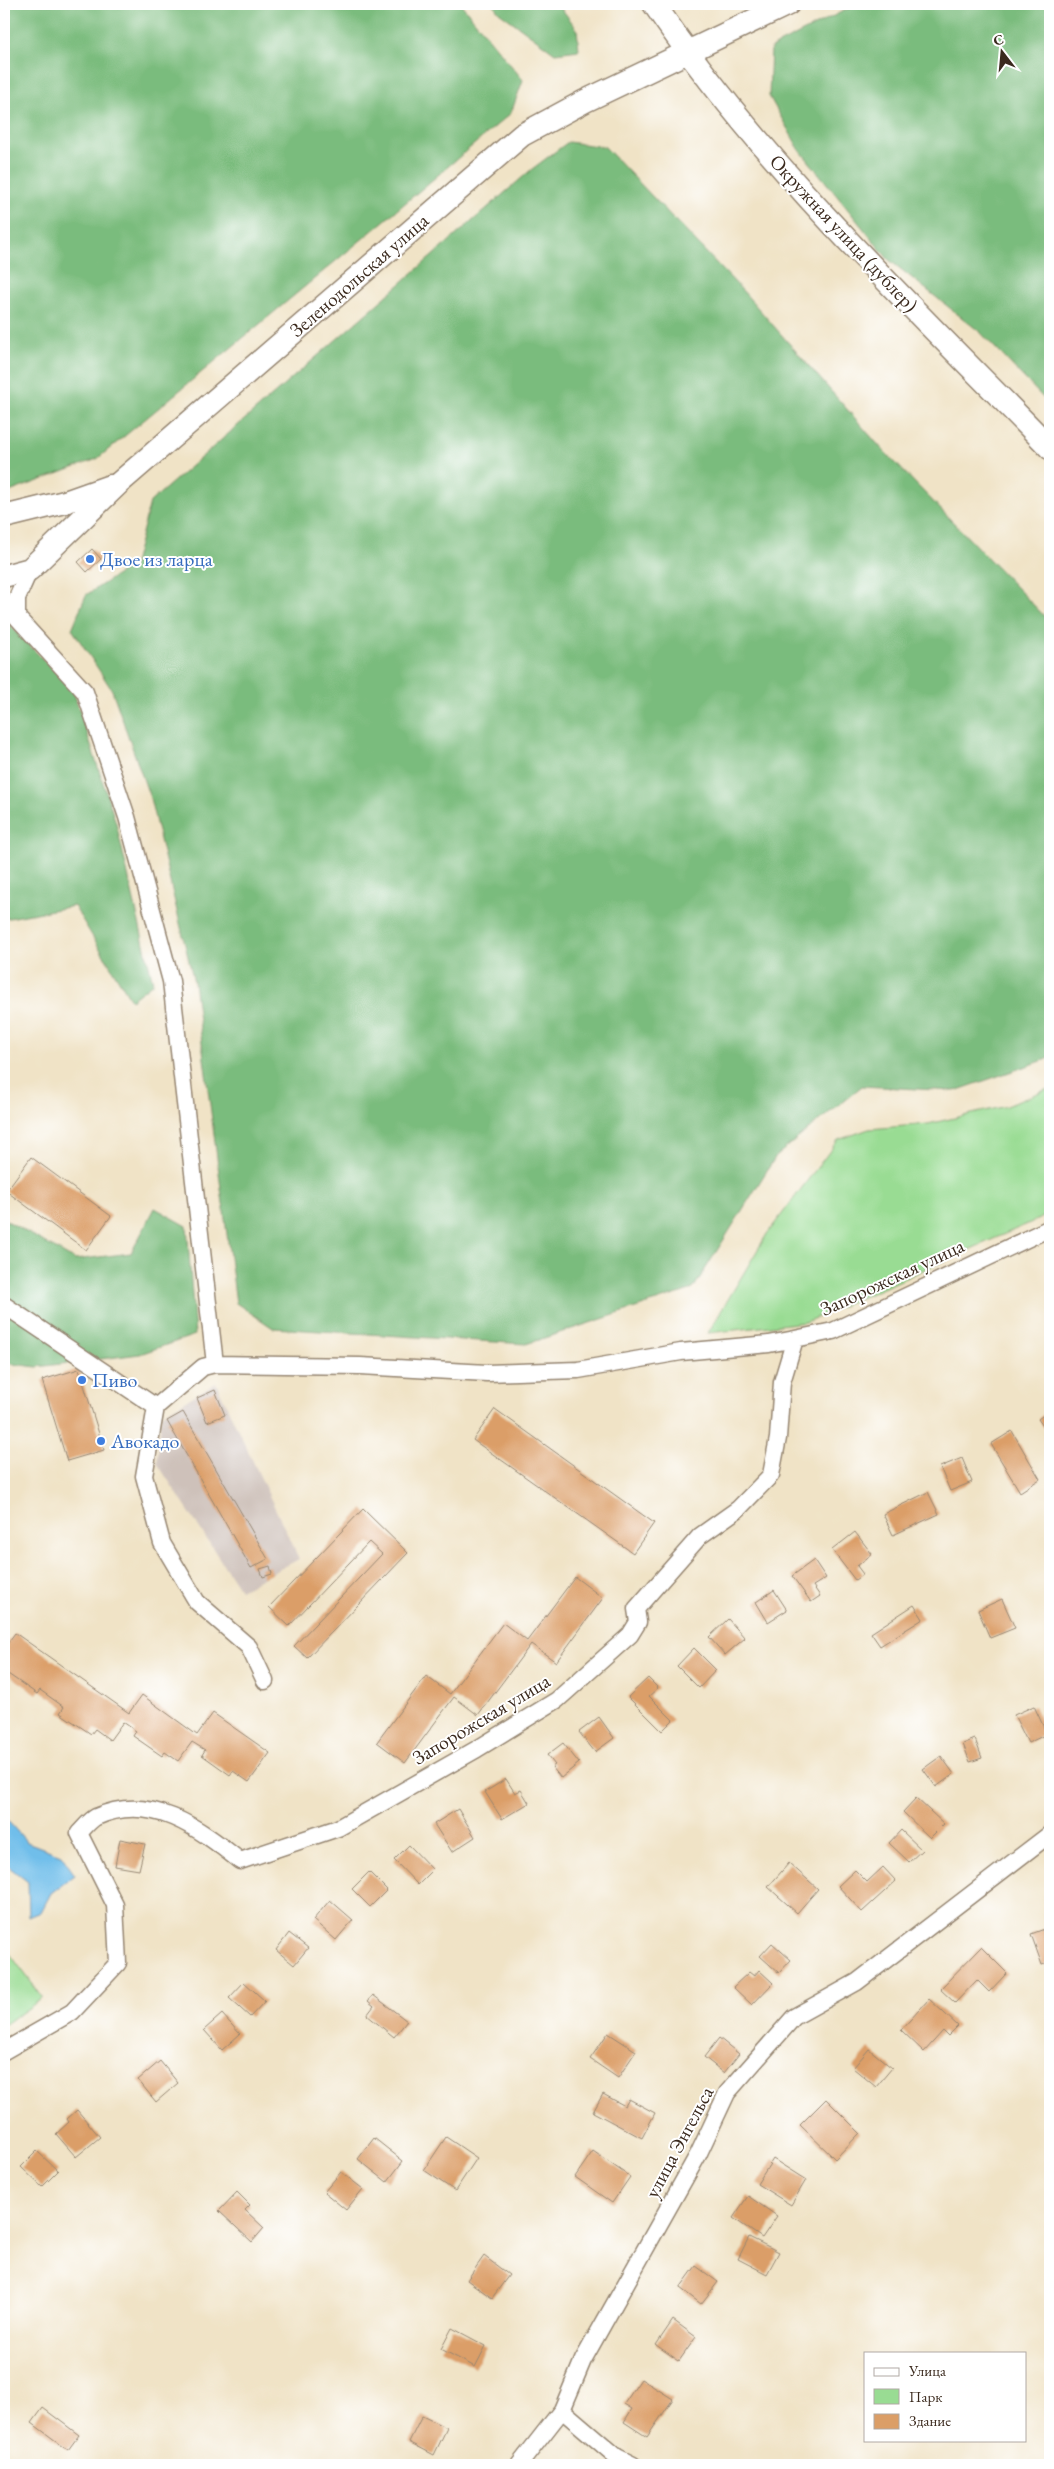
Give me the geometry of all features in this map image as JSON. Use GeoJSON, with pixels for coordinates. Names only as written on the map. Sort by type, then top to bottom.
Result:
{"type":"FeatureCollection","features":[{"type":"Feature","properties":{"kind":"street","name":"Окружная улица (дублер)"},"geometry":{"type":"LineString","coordinates":[[654,4],[686,52],[795,184],[1050,448]]}},
{"type":"Feature","properties":{"kind":"street","name":"Зеленодольская улица"},"geometry":{"type":"LineString","coordinates":[[17,617],[17,598],[30,569],[118,484],[522,134],[585,101],[788,4]]}},
{"type":"Feature","properties":{"kind":"street"},"geometry":{"type":"LineString","coordinates":[[4,517],[65,502],[118,484]]}},
{"type":"Feature","properties":{"kind":"street"},"geometry":{"type":"LineString","coordinates":[[4,576],[30,569]]}},
{"type":"Feature","properties":{"kind":"street"},"geometry":{"type":"LineString","coordinates":[[4,603],[85,692],[127,818],[171,981],[215,1364]]}},
{"type":"Feature","properties":{"kind":"street","name":"Запорожская улица"},"geometry":{"type":"LineString","coordinates":[[4,2051],[72,2012],[118,1963],[115,1905],[80,1833],[95,1818],[126,1808],[165,1812],[204,1832],[240,1861],[338,1828],[557,1700],[630,1635],[638,1622],[636,1609],[676,1561],[700,1536],[738,1509],[771,1475],[778,1438],[782,1382],[795,1339],[833,1331],[1050,1228]]}},
{"type":"Feature","properties":{"kind":"street"},"geometry":{"type":"LineString","coordinates":[[4,1305],[156,1407]]}},
{"type":"Feature","properties":{"kind":"street"},"geometry":{"type":"LineString","coordinates":[[265,1681],[250,1646],[197,1602],[162,1543],[144,1476],[156,1407],[203,1367],[215,1364],[360,1366],[487,1373],[578,1370],[682,1352],[769,1344],[795,1339]]}},
{"type":"Feature","properties":{"kind":"street","name":"улица Энгельса"},"geometry":{"type":"LineString","coordinates":[[519,2465],[562,2410],[583,2360],[698,2155],[727,2094],[794,2017],[858,1982],[1050,1834]]}},
{"type":"Feature","properties":{"kind":"street"},"geometry":{"type":"LineString","coordinates":[[562,2410],[617,2457],[633,2465]]}},
{"type":"Feature","properties":{"kind":"shaded area"},"geometry":{"type":"Polygon","coordinates":[[[216,1383],[299,1559],[240,1590],[157,1463],[161,1415],[216,1383]]]}},
{"type":"Feature","properties":{"kind":"green space"},"geometry":{"type":"Polygon","coordinates":[[[4,4],[461,4],[523,80],[511,113],[97,459],[4,494],[4,4]]]}},
{"type":"Feature","properties":{"kind":"green space"},"geometry":{"type":"Polygon","coordinates":[[[493,4],[558,4],[577,29],[579,50],[555,53],[499,12],[493,4]]]}},
{"type":"Feature","properties":{"kind":"green space"},"geometry":{"type":"Polygon","coordinates":[[[857,4],[1050,4],[1050,405],[980,332],[888,259],[799,149],[769,96],[771,48],[857,4]]]}},
{"type":"Feature","properties":{"kind":"green space"},"geometry":{"type":"Polygon","coordinates":[[[568,142],[605,147],[742,290],[882,449],[1050,622],[1050,1058],[955,1091],[862,1086],[776,1156],[693,1289],[526,1344],[273,1328],[236,1303],[194,982],[150,798],[112,690],[72,629],[86,595],[134,564],[150,502],[532,169],[568,142]]]}},
{"type":"Feature","properties":{"kind":"green space"},"geometry":{"type":"Polygon","coordinates":[[[4,619],[73,690],[116,823],[153,983],[131,1000],[74,906],[4,919],[4,619]]]}},
{"type":"Feature","properties":{"kind":"green space"},"geometry":{"type":"Polygon","coordinates":[[[1050,1088],[1050,1214],[806,1322],[708,1333],[767,1234],[838,1140],[869,1129],[928,1124],[1007,1106],[1050,1088]]]}},
{"type":"Feature","properties":{"kind":"green space"},"geometry":{"type":"Polygon","coordinates":[[[155,1208],[187,1226],[195,1335],[140,1354],[37,1367],[4,1363],[4,1219],[75,1260],[131,1253],[155,1208]]]}},
{"type":"Feature","properties":{"kind":"green space"},"geometry":{"type":"Polygon","coordinates":[[[4,1946],[43,1998],[4,2025],[4,1946]]]}},
{"type":"Feature","properties":{"kind":"water"},"geometry":{"type":"Polygon","coordinates":[[[4,1817],[27,1842],[61,1855],[75,1875],[51,1893],[41,1912],[29,1917],[28,1882],[4,1863],[4,1817]]]}},
{"type":"Feature","properties":{"kind":"building"},"geometry":{"type":"Polygon","coordinates":[[[92,549],[101,559],[87,572],[78,562],[92,549]]]}},
{"type":"Feature","properties":{"kind":"building"},"geometry":{"type":"Polygon","coordinates":[[[31,1157],[111,1216],[86,1250],[6,1191],[31,1157]]]}},
{"type":"Feature","properties":{"kind":"building"},"geometry":{"type":"Polygon","coordinates":[[[79,1369],[104,1450],[67,1461],[42,1380],[79,1369]]]}},
{"type":"Feature","properties":{"kind":"building"},"geometry":{"type":"Polygon","coordinates":[[[215,1390],[225,1415],[207,1422],[197,1398],[215,1390]]]}},
{"type":"Feature","properties":{"kind":"building"},"geometry":{"type":"Polygon","coordinates":[[[495,1409],[654,1523],[633,1553],[473,1440],[495,1409]]]}},
{"type":"Feature","properties":{"kind":"building"},"geometry":{"type":"Polygon","coordinates":[[[1050,1410],[1050,1436],[1038,1419],[1050,1410]]]}},
{"type":"Feature","properties":{"kind":"building"},"geometry":{"type":"Polygon","coordinates":[[[183,1412],[268,1559],[251,1568],[167,1421],[183,1412]]]}},
{"type":"Feature","properties":{"kind":"building"},"geometry":{"type":"Polygon","coordinates":[[[1012,1431],[1040,1479],[1020,1492],[991,1444],[1012,1431]]]}},
{"type":"Feature","properties":{"kind":"building"},"geometry":{"type":"Polygon","coordinates":[[[962,1458],[972,1482],[950,1491],[940,1467],[962,1458]]]}},
{"type":"Feature","properties":{"kind":"building"},"geometry":{"type":"Polygon","coordinates":[[[928,1492],[939,1514],[893,1535],[883,1514],[928,1492]]]}},
{"type":"Feature","properties":{"kind":"building"},"geometry":{"type":"Polygon","coordinates":[[[363,1509],[408,1553],[307,1658],[294,1646],[382,1554],[369,1542],[289,1626],[269,1607],[363,1509]]]}},
{"type":"Feature","properties":{"kind":"building"},"geometry":{"type":"Polygon","coordinates":[[[855,1532],[872,1554],[857,1566],[863,1574],[855,1580],[832,1550],[855,1532]]]}},
{"type":"Feature","properties":{"kind":"building"},"geometry":{"type":"Polygon","coordinates":[[[814,1560],[826,1578],[813,1586],[820,1596],[811,1602],[792,1576],[814,1560]]]}},
{"type":"Feature","properties":{"kind":"building"},"geometry":{"type":"Polygon","coordinates":[[[270,1566],[272,1574],[263,1577],[260,1569],[270,1566]]]}},
{"type":"Feature","properties":{"kind":"building"},"geometry":{"type":"Polygon","coordinates":[[[575,1577],[603,1598],[556,1662],[531,1644],[478,1715],[454,1697],[405,1763],[377,1742],[426,1676],[450,1694],[503,1623],[527,1641],[575,1577]]]}},
{"type":"Feature","properties":{"kind":"building"},"geometry":{"type":"Polygon","coordinates":[[[774,1590],[787,1610],[768,1622],[756,1602],[774,1590]]]}},
{"type":"Feature","properties":{"kind":"building"},"geometry":{"type":"Polygon","coordinates":[[[1002,1599],[1015,1628],[990,1638],[978,1610],[1002,1599]]]}},
{"type":"Feature","properties":{"kind":"building"},"geometry":{"type":"Polygon","coordinates":[[[914,1605],[923,1619],[880,1646],[871,1633],[914,1605]]]}},
{"type":"Feature","properties":{"kind":"building"},"geometry":{"type":"Polygon","coordinates":[[[728,1619],[745,1638],[725,1655],[709,1637],[728,1619]]]}},
{"type":"Feature","properties":{"kind":"building"},"geometry":{"type":"Polygon","coordinates":[[[15,1633],[129,1713],[142,1695],[197,1735],[213,1713],[270,1753],[249,1782],[233,1771],[230,1775],[202,1755],[205,1750],[192,1742],[178,1761],[165,1752],[162,1756],[133,1736],[136,1731],[123,1722],[110,1740],[95,1729],[91,1734],[60,1713],[64,1707],[40,1690],[37,1694],[5,1672],[8,1668],[4,1664],[4,1648],[15,1633]]]}},
{"type":"Feature","properties":{"kind":"building"},"geometry":{"type":"Polygon","coordinates":[[[694,1648],[716,1670],[699,1688],[677,1666],[694,1648]]]}},
{"type":"Feature","properties":{"kind":"building"},"geometry":{"type":"Polygon","coordinates":[[[648,1678],[658,1688],[649,1696],[673,1720],[662,1731],[628,1697],[648,1678]]]}},
{"type":"Feature","properties":{"kind":"building"},"geometry":{"type":"Polygon","coordinates":[[[1034,1706],[1047,1734],[1028,1743],[1014,1715],[1034,1706]]]}},
{"type":"Feature","properties":{"kind":"building"},"geometry":{"type":"Polygon","coordinates":[[[599,1717],[614,1738],[595,1752],[579,1732],[599,1717]]]}},
{"type":"Feature","properties":{"kind":"building"},"geometry":{"type":"Polygon","coordinates":[[[975,1739],[982,1758],[970,1762],[963,1744],[975,1739]]]}},
{"type":"Feature","properties":{"kind":"building"},"geometry":{"type":"Polygon","coordinates":[[[563,1743],[579,1763],[561,1778],[552,1767],[555,1765],[547,1755],[563,1743]]]}},
{"type":"Feature","properties":{"kind":"building"},"geometry":{"type":"Polygon","coordinates":[[[941,1756],[954,1774],[936,1787],[923,1769],[941,1756]]]}},
{"type":"Feature","properties":{"kind":"building"},"geometry":{"type":"Polygon","coordinates":[[[506,1779],[515,1793],[521,1790],[529,1803],[502,1819],[485,1792],[506,1779]]]}},
{"type":"Feature","properties":{"kind":"building"},"geometry":{"type":"Polygon","coordinates":[[[916,1798],[944,1824],[930,1838],[903,1812],[916,1798]]]}},
{"type":"Feature","properties":{"kind":"building"},"geometry":{"type":"Polygon","coordinates":[[[458,1809],[475,1837],[452,1852],[434,1824],[458,1809]]]}},
{"type":"Feature","properties":{"kind":"building"},"geometry":{"type":"Polygon","coordinates":[[[901,1830],[922,1850],[909,1862],[889,1843],[901,1830]]]}},
{"type":"Feature","properties":{"kind":"building"},"geometry":{"type":"Polygon","coordinates":[[[120,1839],[145,1844],[139,1870],[115,1866],[120,1839]]]}},
{"type":"Feature","properties":{"kind":"building"},"geometry":{"type":"Polygon","coordinates":[[[409,1845],[433,1870],[418,1885],[394,1860],[409,1845]]]}},
{"type":"Feature","properties":{"kind":"building"},"geometry":{"type":"Polygon","coordinates":[[[789,1863],[818,1889],[797,1913],[768,1887],[789,1863]]]}},
{"type":"Feature","properties":{"kind":"building"},"geometry":{"type":"Polygon","coordinates":[[[883,1867],[896,1881],[862,1912],[838,1886],[855,1870],[867,1882],[883,1867]]]}},
{"type":"Feature","properties":{"kind":"building"},"geometry":{"type":"Polygon","coordinates":[[[369,1872],[387,1890],[370,1907],[352,1889],[369,1872]]]}},
{"type":"Feature","properties":{"kind":"building"},"geometry":{"type":"Polygon","coordinates":[[[330,1900],[353,1920],[336,1940],[313,1920],[330,1900]]]}},
{"type":"Feature","properties":{"kind":"building"},"geometry":{"type":"Polygon","coordinates":[[[1050,1927],[1050,1962],[1042,1965],[1031,1934],[1050,1927]]]}},
{"type":"Feature","properties":{"kind":"building"},"geometry":{"type":"Polygon","coordinates":[[[289,1933],[308,1948],[294,1965],[276,1950],[289,1933]]]}},
{"type":"Feature","properties":{"kind":"building"},"geometry":{"type":"Polygon","coordinates":[[[772,1943],[791,1960],[779,1973],[760,1956],[772,1943]]]}},
{"type":"Feature","properties":{"kind":"building"},"geometry":{"type":"Polygon","coordinates":[[[981,1947],[1007,1973],[989,1992],[977,1980],[955,2003],[940,1989],[981,1947]]]}},
{"type":"Feature","properties":{"kind":"building"},"geometry":{"type":"Polygon","coordinates":[[[759,1970],[773,1983],[752,2005],[733,1987],[749,1972],[754,1976],[759,1970]]]}},
{"type":"Feature","properties":{"kind":"building"},"geometry":{"type":"Polygon","coordinates":[[[244,1982],[265,2001],[250,2017],[229,1998],[244,1982]]]}},
{"type":"Feature","properties":{"kind":"building"},"geometry":{"type":"Polygon","coordinates":[[[373,1995],[407,2021],[394,2037],[367,2015],[374,2006],[368,2001],[373,1995]]]}},
{"type":"Feature","properties":{"kind":"building"},"geometry":{"type":"Polygon","coordinates":[[[929,1999],[958,2026],[948,2036],[943,2031],[924,2052],[901,2030],[929,1999]]]}},
{"type":"Feature","properties":{"kind":"building"},"geometry":{"type":"Polygon","coordinates":[[[222,2014],[240,2034],[222,2050],[204,2030],[222,2014]]]}},
{"type":"Feature","properties":{"kind":"building"},"geometry":{"type":"Polygon","coordinates":[[[608,2033],[636,2051],[618,2078],[590,2059],[608,2033]]]}},
{"type":"Feature","properties":{"kind":"building"},"geometry":{"type":"Polygon","coordinates":[[[719,2038],[739,2054],[724,2073],[704,2057],[719,2038]]]}},
{"type":"Feature","properties":{"kind":"building"},"geometry":{"type":"Polygon","coordinates":[[[869,2049],[892,2068],[876,2087],[853,2068],[869,2049]]]}},
{"type":"Feature","properties":{"kind":"building"},"geometry":{"type":"Polygon","coordinates":[[[160,2061],[178,2083],[156,2102],[138,2080],[160,2061]]]}},
{"type":"Feature","properties":{"kind":"building"},"geometry":{"type":"Polygon","coordinates":[[[603,2094],[625,2106],[629,2099],[655,2113],[642,2138],[593,2112],[603,2094]]]}},
{"type":"Feature","properties":{"kind":"building"},"geometry":{"type":"Polygon","coordinates":[[[826,2099],[860,2133],[835,2159],[800,2125],[826,2099]]]}},
{"type":"Feature","properties":{"kind":"building"},"geometry":{"type":"Polygon","coordinates":[[[77,2110],[100,2137],[76,2157],[56,2134],[69,2122],[67,2119],[77,2110]]]}},
{"type":"Feature","properties":{"kind":"building"},"geometry":{"type":"Polygon","coordinates":[[[446,2137],[477,2158],[455,2191],[424,2170],[446,2137]]]}},
{"type":"Feature","properties":{"kind":"building"},"geometry":{"type":"Polygon","coordinates":[[[374,2138],[403,2161],[387,2182],[358,2159],[374,2138]]]}},
{"type":"Feature","properties":{"kind":"building"},"geometry":{"type":"Polygon","coordinates":[[[37,2151],[58,2171],[42,2187],[21,2167],[37,2151]]]}},
{"type":"Feature","properties":{"kind":"building"},"geometry":{"type":"Polygon","coordinates":[[[593,2151],[630,2177],[612,2203],[575,2177],[593,2151]]]}},
{"type":"Feature","properties":{"kind":"building"},"geometry":{"type":"Polygon","coordinates":[[[773,2159],[806,2180],[791,2205],[757,2184],[773,2159]]]}},
{"type":"Feature","properties":{"kind":"building"},"geometry":{"type":"Polygon","coordinates":[[[341,2172],[363,2189],[346,2210],[324,2192],[341,2172]]]}},
{"type":"Feature","properties":{"kind":"building"},"geometry":{"type":"Polygon","coordinates":[[[237,2192],[250,2205],[245,2210],[264,2228],[252,2242],[219,2211],[237,2192]]]}},
{"type":"Feature","properties":{"kind":"building"},"geometry":{"type":"Polygon","coordinates":[[[748,2196],[777,2216],[762,2238],[733,2218],[748,2196]]]}},
{"type":"Feature","properties":{"kind":"building"},"geometry":{"type":"Polygon","coordinates":[[[749,2237],[779,2252],[767,2274],[738,2259],[749,2237]]]}},
{"type":"Feature","properties":{"kind":"building"},"geometry":{"type":"Polygon","coordinates":[[[484,2256],[509,2275],[492,2298],[467,2280],[484,2256]]]}},
{"type":"Feature","properties":{"kind":"building"},"geometry":{"type":"Polygon","coordinates":[[[696,2266],[718,2282],[701,2304],[680,2288],[696,2266]]]}},
{"type":"Feature","properties":{"kind":"building"},"geometry":{"type":"Polygon","coordinates":[[[673,2320],[696,2337],[679,2361],[656,2345],[673,2320]]]}},
{"type":"Feature","properties":{"kind":"building"},"geometry":{"type":"Polygon","coordinates":[[[452,2328],[486,2346],[475,2367],[441,2349],[452,2328]]]}},
{"type":"Feature","properties":{"kind":"building"},"geometry":{"type":"Polygon","coordinates":[[[641,2379],[673,2399],[647,2437],[624,2422],[632,2409],[624,2404],[641,2379]]]}},
{"type":"Feature","properties":{"kind":"building"},"geometry":{"type":"Polygon","coordinates":[[[43,2408],[79,2435],[68,2450],[32,2423],[43,2408]]]}},
{"type":"Feature","properties":{"kind":"building"},"geometry":{"type":"Polygon","coordinates":[[[422,2416],[447,2428],[434,2455],[409,2442],[422,2416]]]}},
{"type":"Feature","properties":{"kind":"place","name":"Двое из ларца"},"geometry":{"type":"Point","coordinates":[90,559]}},
{"type":"Feature","properties":{"kind":"place","name":"Пиво"},"geometry":{"type":"Point","coordinates":[82,1380]}},
{"type":"Feature","properties":{"kind":"place","name":"Авокадо"},"geometry":{"type":"Point","coordinates":[101,1441]}}]}
